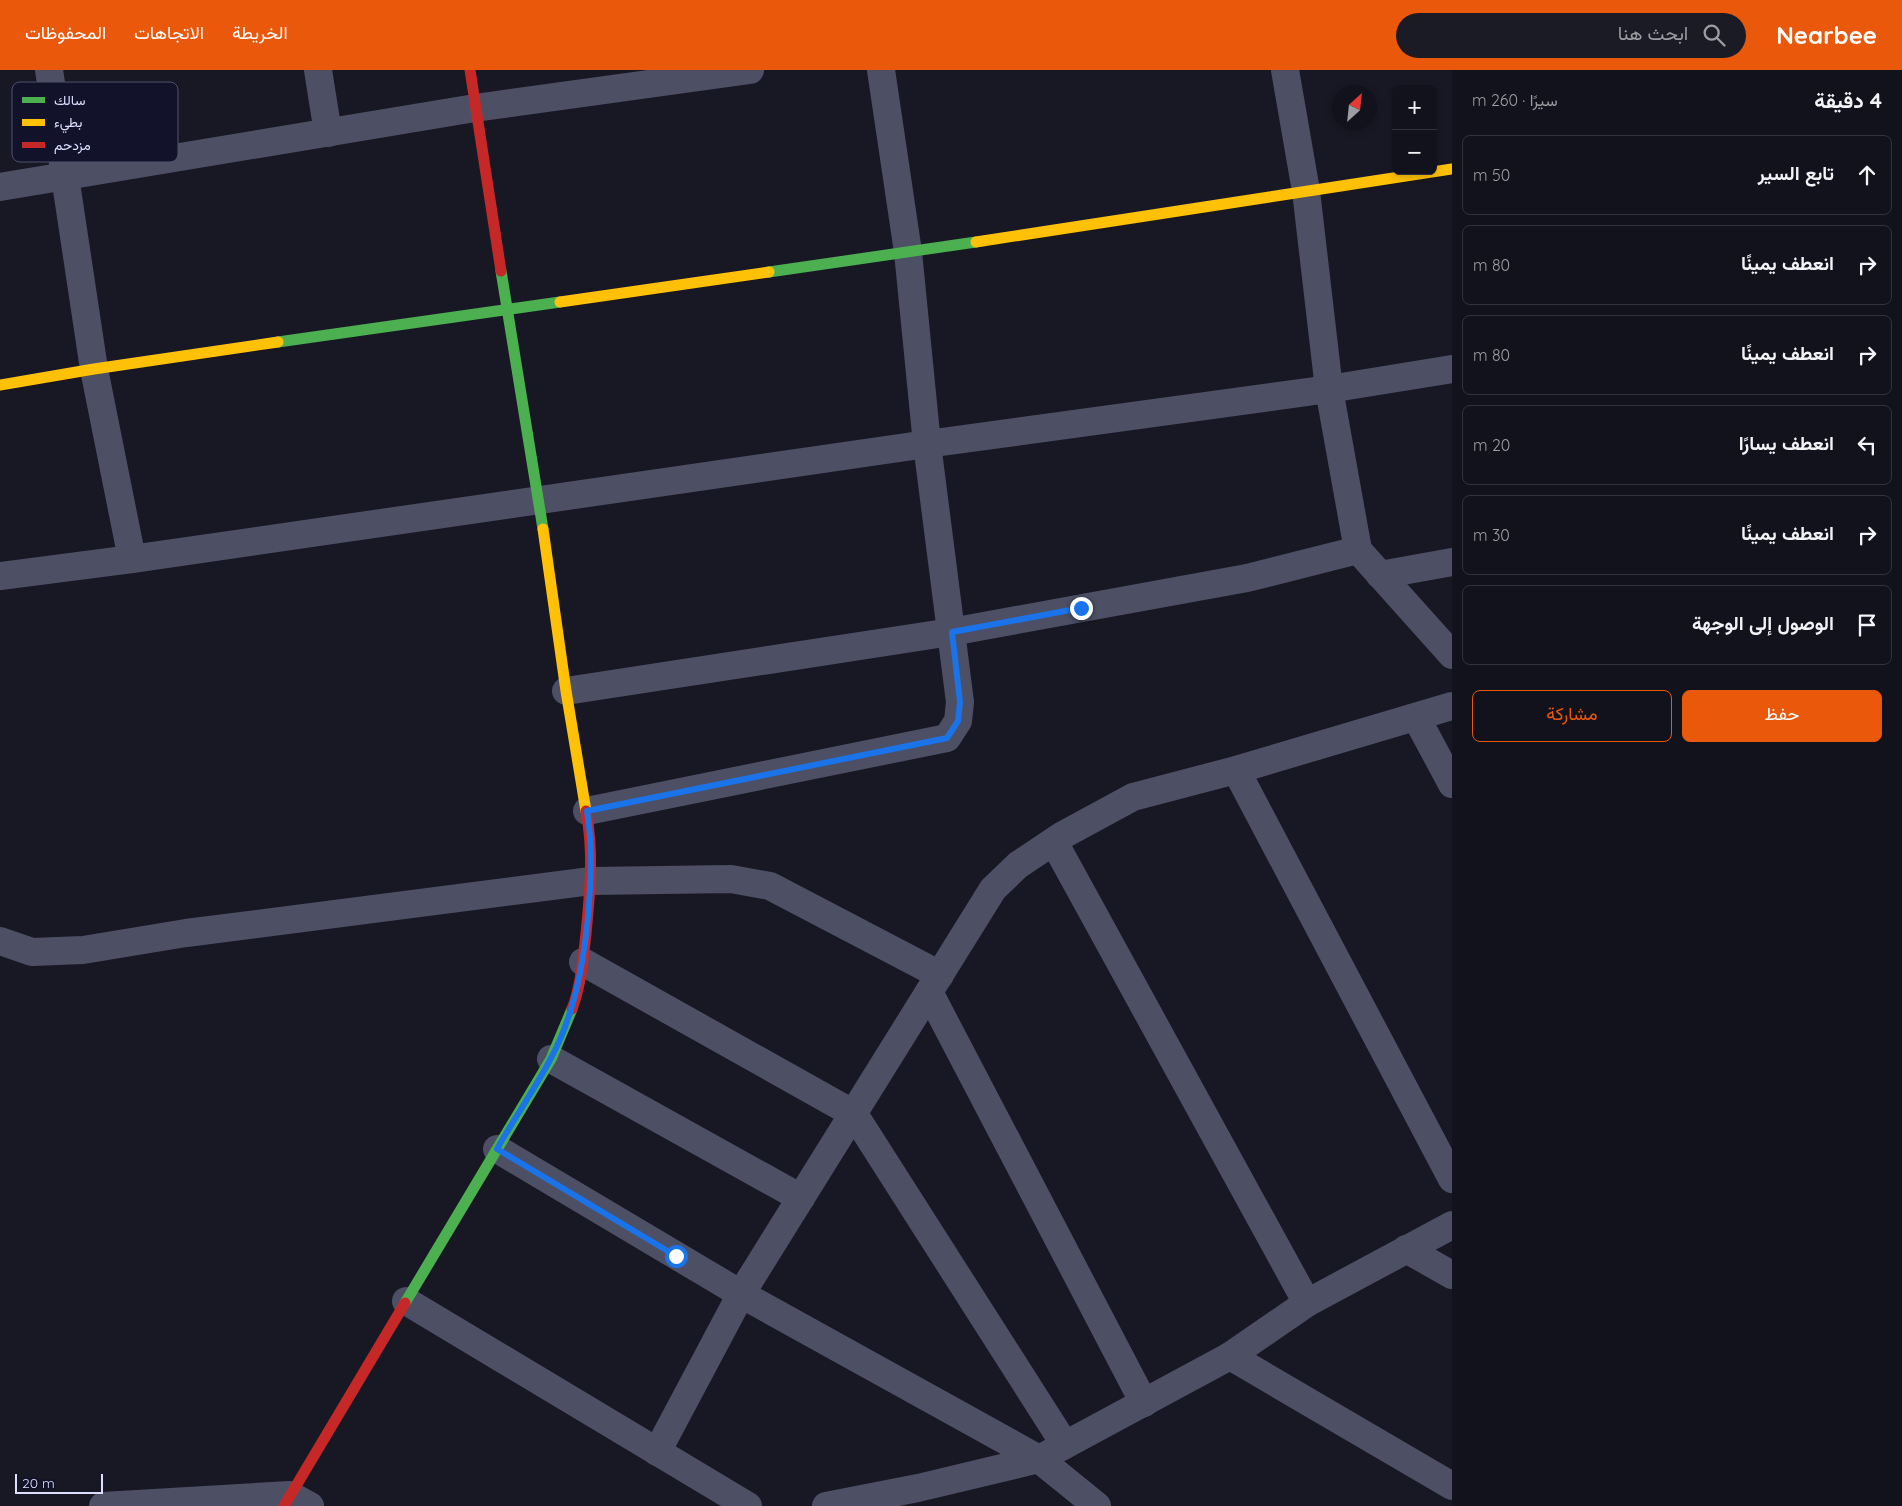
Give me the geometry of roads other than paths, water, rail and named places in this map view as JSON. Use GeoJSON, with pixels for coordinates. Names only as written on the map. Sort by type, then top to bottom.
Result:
{"type":"FeatureCollection","features":[{"type":"Feature","properties":{"kind":"street"},"geometry":{"type":"LineString","coordinates":[[318,70],[328,133]]}},
{"type":"Feature","properties":{"kind":"street"},"geometry":{"type":"LineString","coordinates":[[103,1506],[294,1502],[406,1301],[551,1059],[574,1004],[583,962],[592,881],[591,837],[566,691],[540,499],[507,310],[470,70]]}},
{"type":"Feature","properties":{"kind":"street"},"geometry":{"type":"LineString","coordinates":[[178,158],[475,108],[750,70]]}},
{"type":"Feature","properties":{"kind":"street"},"geometry":{"type":"LineString","coordinates":[[587,811],[947,738],[958,721],[960,702],[927,444],[908,252],[881,70]]}},
{"type":"Feature","properties":{"kind":"street"},"geometry":{"type":"LineString","coordinates":[[1285,70],[1306,191],[1329,389],[1358,550],[1452,655]]}},
{"type":"Feature","properties":{"kind":"street"},"geometry":{"type":"LineString","coordinates":[[63,162],[94,369],[132,559]]}},
{"type":"Feature","properties":{"kind":"street"},"geometry":{"type":"LineString","coordinates":[[0,187],[155,162]]}},
{"type":"Feature","properties":{"kind":"street"},"geometry":{"type":"LineString","coordinates":[[0,385],[94,369],[908,252],[1452,170]]}},
{"type":"Feature","properties":{"kind":"street"},"geometry":{"type":"LineString","coordinates":[[0,576],[132,559],[927,444],[1329,389],[1452,369]]}},
{"type":"Feature","properties":{"kind":"street"},"geometry":{"type":"LineString","coordinates":[[566,691],[952,632],[1247,578],[1358,550]]}},
{"type":"Feature","properties":{"kind":"street"},"geometry":{"type":"LineString","coordinates":[[1380,575],[1452,562]]}},
{"type":"Feature","properties":{"kind":"street"},"geometry":{"type":"LineString","coordinates":[[657,1452],[741,1294],[993,889],[1018,865],[1133,797],[1236,770],[1452,706]]}},
{"type":"Feature","properties":{"kind":"street"},"geometry":{"type":"LineString","coordinates":[[1416,717],[1452,784]]}},
{"type":"Feature","properties":{"kind":"street"},"geometry":{"type":"LineString","coordinates":[[1236,770],[1452,1180]]}},
{"type":"Feature","properties":{"kind":"street"},"geometry":{"type":"LineString","coordinates":[[1054,842],[1307,1303]]}},
{"type":"Feature","properties":{"kind":"street"},"geometry":{"type":"LineString","coordinates":[[0,941],[32,952],[83,950],[186,933],[592,881],[731,880],[770,886],[935,983],[1144,1403]]}},
{"type":"Feature","properties":{"kind":"street"},"geometry":{"type":"LineString","coordinates":[[583,962],[854,1114],[1065,1446]]}},
{"type":"Feature","properties":{"kind":"street"},"geometry":{"type":"LineString","coordinates":[[551,1059],[801,1198]]}},
{"type":"Feature","properties":{"kind":"street"},"geometry":{"type":"LineString","coordinates":[[497,1149],[741,1294],[1039,1459],[1097,1506]]}},
{"type":"Feature","properties":{"kind":"street"},"geometry":{"type":"LineString","coordinates":[[826,1506],[918,1488],[1039,1459],[1230,1356],[1307,1303],[1452,1225]]}},
{"type":"Feature","properties":{"kind":"street"},"geometry":{"type":"LineString","coordinates":[[1406,1249],[1452,1275]]}},
{"type":"Feature","properties":{"kind":"street"},"geometry":{"type":"LineString","coordinates":[[406,1301],[748,1506]]}},
{"type":"Feature","properties":{"kind":"street"},"geometry":{"type":"LineString","coordinates":[[1230,1356],[1452,1486]]}}]}
